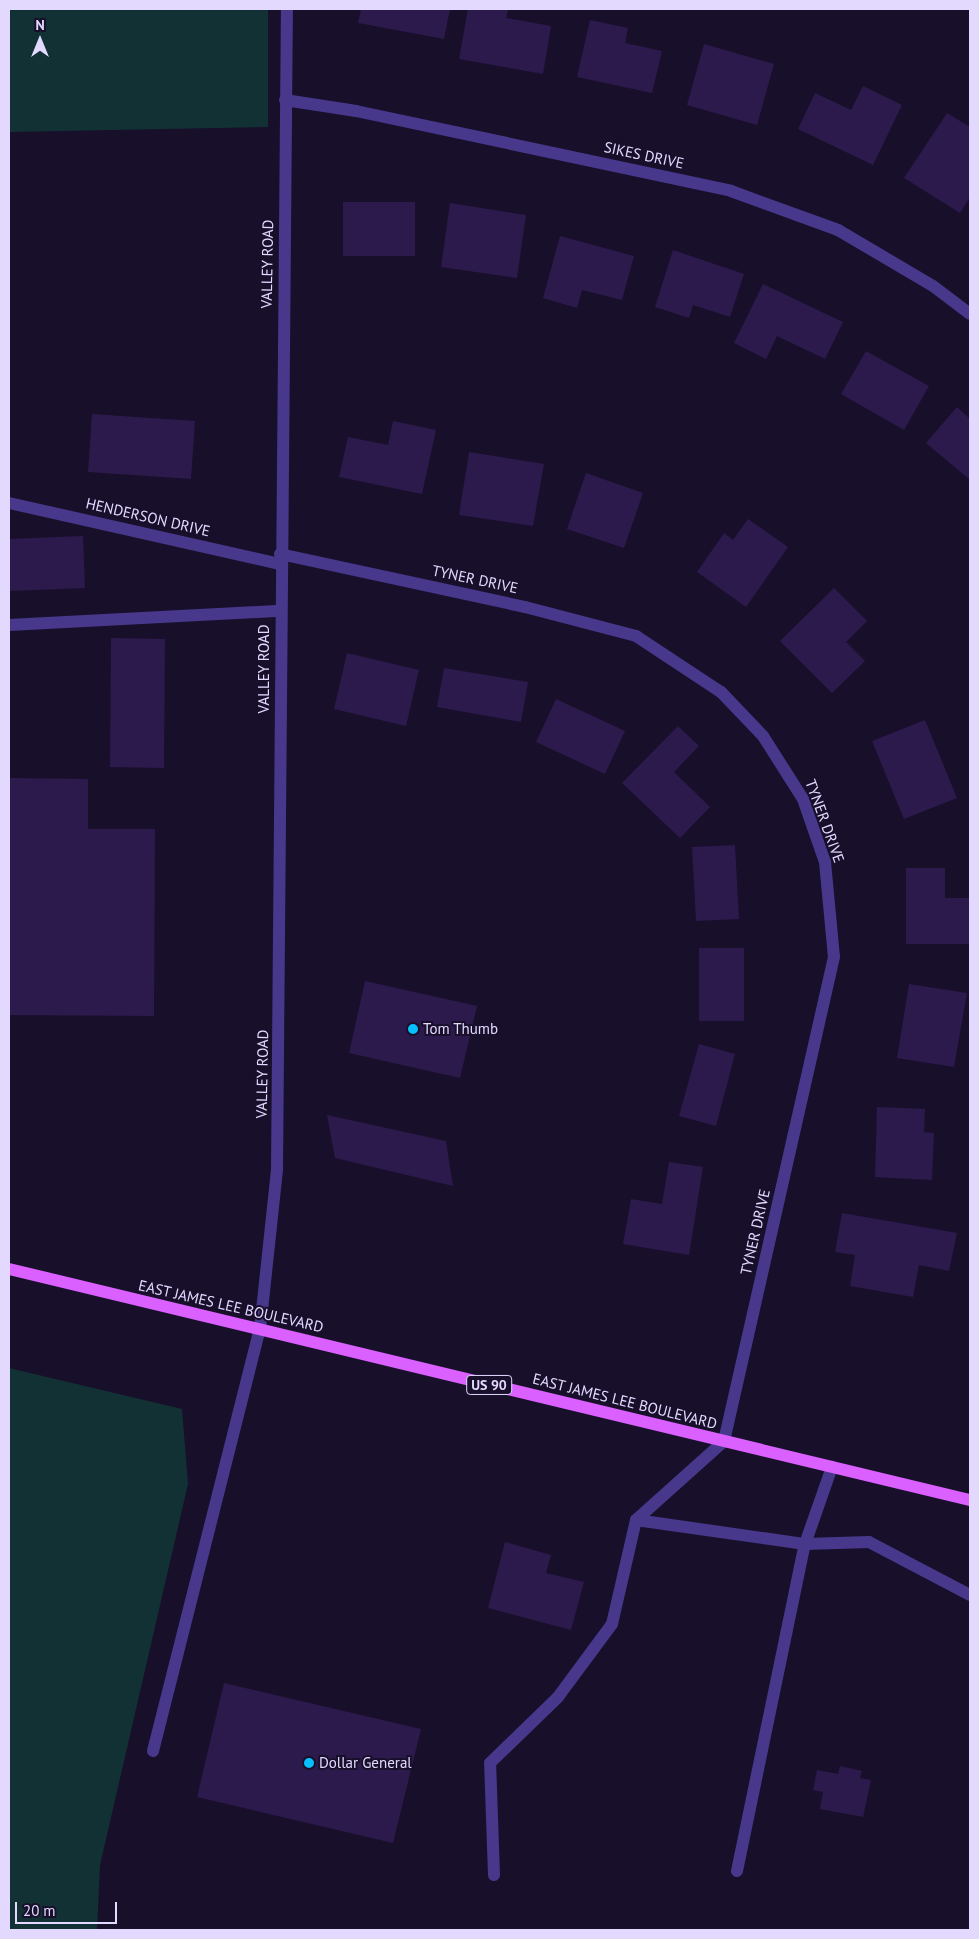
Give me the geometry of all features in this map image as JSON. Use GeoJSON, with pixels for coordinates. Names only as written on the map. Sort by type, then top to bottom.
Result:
{"type":"FeatureCollection","features":[{"type":"Feature","properties":{"kind":"main road","name":"EAST JAMES LEE BOULEVARD"},"geometry":{"type":"LineString","coordinates":[[9,1269],[970,1500]]}},
{"type":"Feature","properties":{"kind":"street","name":"VALLEY ROAD"},"geometry":{"type":"LineString","coordinates":[[153,1751],[260,1329],[277,1169],[280,559],[287,9]]}},
{"type":"Feature","properties":{"kind":"street","name":"SIKES DRIVE"},"geometry":{"type":"LineString","coordinates":[[286,100],[356,111],[731,192],[838,230],[933,286],[970,314]]}},
{"type":"Feature","properties":{"kind":"street","name":"HENDERSON DRIVE"},"geometry":{"type":"LineString","coordinates":[[9,502],[280,559]]}},
{"type":"Feature","properties":{"kind":"street","name":"TYNER DRIVE"},"geometry":{"type":"LineString","coordinates":[[280,559],[525,606],[636,636],[721,692],[763,736],[802,799],[825,862],[834,958],[724,1441]]}},
{"type":"Feature","properties":{"kind":"street"},"geometry":{"type":"LineString","coordinates":[[9,625],[280,611]]}},
{"type":"Feature","properties":{"kind":"street"},"geometry":{"type":"LineString","coordinates":[[494,1875],[490,1763],[558,1697],[612,1624],[636,1520],[724,1441]]}},
{"type":"Feature","properties":{"kind":"street"},"geometry":{"type":"LineString","coordinates":[[737,1872],[805,1544],[832,1467]]}},
{"type":"Feature","properties":{"kind":"street"},"geometry":{"type":"LineString","coordinates":[[636,1520],[805,1544],[869,1542],[970,1595]]}},
{"type":"Feature","properties":{"kind":"green space"},"geometry":{"type":"Polygon","coordinates":[[[9,9],[268,9],[268,127],[9,132],[9,9]]]}},
{"type":"Feature","properties":{"kind":"green space"},"geometry":{"type":"Polygon","coordinates":[[[9,1368],[182,1409],[188,1484],[100,1865],[97,1930],[9,1930],[9,1368]]]}},
{"type":"Feature","properties":{"kind":"building"},"geometry":{"type":"Polygon","coordinates":[[[361,9],[450,9],[444,39],[358,23],[361,9]]]}},
{"type":"Feature","properties":{"kind":"building"},"geometry":{"type":"Polygon","coordinates":[[[468,9],[508,9],[506,18],[551,26],[543,74],[459,59],[468,9]]]}},
{"type":"Feature","properties":{"kind":"building"},"geometry":{"type":"Polygon","coordinates":[[[590,20],[628,28],[625,43],[662,51],[652,93],[577,77],[590,20]]]}},
{"type":"Feature","properties":{"kind":"building"},"geometry":{"type":"Polygon","coordinates":[[[704,44],[774,64],[757,125],[687,105],[704,44]]]}},
{"type":"Feature","properties":{"kind":"building"},"geometry":{"type":"Polygon","coordinates":[[[863,86],[902,105],[873,165],[798,129],[815,93],[851,110],[863,86]]]}},
{"type":"Feature","properties":{"kind":"building"},"geometry":{"type":"Polygon","coordinates":[[[947,113],[970,127],[970,197],[960,213],[904,178],[947,113]]]}},
{"type":"Feature","properties":{"kind":"building"},"geometry":{"type":"Polygon","coordinates":[[[343,202],[415,202],[415,256],[343,256],[343,202]]]}},
{"type":"Feature","properties":{"kind":"building"},"geometry":{"type":"Polygon","coordinates":[[[450,203],[526,215],[517,278],[441,267],[450,203]]]}},
{"type":"Feature","properties":{"kind":"building"},"geometry":{"type":"Polygon","coordinates":[[[560,236],[634,256],[622,300],[582,290],[577,308],[543,298],[560,236]]]}},
{"type":"Feature","properties":{"kind":"building"},"geometry":{"type":"Polygon","coordinates":[[[673,250],[744,274],[730,317],[693,305],[689,318],[655,307],[673,250]]]}},
{"type":"Feature","properties":{"kind":"building"},"geometry":{"type":"Polygon","coordinates":[[[763,284],[843,322],[825,359],[777,336],[766,359],[734,343],[763,284]]]}},
{"type":"Feature","properties":{"kind":"building"},"geometry":{"type":"Polygon","coordinates":[[[866,351],[929,386],[904,430],[841,394],[866,351]]]}},
{"type":"Feature","properties":{"kind":"building"},"geometry":{"type":"Polygon","coordinates":[[[957,407],[970,419],[970,480],[926,443],[957,407]]]}},
{"type":"Feature","properties":{"kind":"building"},"geometry":{"type":"Polygon","coordinates":[[[92,414],[195,421],[191,479],[88,472],[92,414]]]}},
{"type":"Feature","properties":{"kind":"building"},"geometry":{"type":"Polygon","coordinates":[[[393,421],[436,430],[422,494],[339,477],[348,437],[388,445],[393,421]]]}},
{"type":"Feature","properties":{"kind":"building"},"geometry":{"type":"Polygon","coordinates":[[[469,452],[544,464],[533,526],[459,515],[469,452]]]}},
{"type":"Feature","properties":{"kind":"building"},"geometry":{"type":"Polygon","coordinates":[[[586,473],[643,493],[624,548],[567,529],[586,473]]]}},
{"type":"Feature","properties":{"kind":"building"},"geometry":{"type":"Polygon","coordinates":[[[748,519],[788,547],[746,607],[697,572],[724,533],[733,540],[748,519]]]}},
{"type":"Feature","properties":{"kind":"building"},"geometry":{"type":"Polygon","coordinates":[[[83,536],[85,588],[9,591],[9,539],[83,536]]]}},
{"type":"Feature","properties":{"kind":"building"},"geometry":{"type":"Polygon","coordinates":[[[834,588],[867,621],[846,642],[865,661],[832,693],[780,641],[834,588]]]}},
{"type":"Feature","properties":{"kind":"building"},"geometry":{"type":"Polygon","coordinates":[[[111,638],[165,639],[164,768],[110,767],[111,638]]]}},
{"type":"Feature","properties":{"kind":"building"},"geometry":{"type":"Polygon","coordinates":[[[347,653],[419,670],[406,726],[334,709],[347,653]]]}},
{"type":"Feature","properties":{"kind":"building"},"geometry":{"type":"Polygon","coordinates":[[[444,668],[528,682],[521,722],[437,707],[444,668]]]}},
{"type":"Feature","properties":{"kind":"building"},"geometry":{"type":"Polygon","coordinates":[[[556,699],[625,731],[605,774],[536,742],[556,699]]]}},
{"type":"Feature","properties":{"kind":"building"},"geometry":{"type":"Polygon","coordinates":[[[925,720],[957,798],[904,819],[872,741],[925,720]]]}},
{"type":"Feature","properties":{"kind":"building"},"geometry":{"type":"Polygon","coordinates":[[[678,726],[699,746],[674,772],[710,807],[680,838],[622,783],[678,726]]]}},
{"type":"Feature","properties":{"kind":"building"},"geometry":{"type":"Polygon","coordinates":[[[9,778],[88,779],[88,829],[155,829],[154,1016],[9,1015],[9,778]]]}},
{"type":"Feature","properties":{"kind":"building"},"geometry":{"type":"Polygon","coordinates":[[[735,845],[739,919],[696,921],[692,847],[735,845]]]}},
{"type":"Feature","properties":{"kind":"building"},"geometry":{"type":"Polygon","coordinates":[[[906,868],[945,868],[945,898],[970,898],[970,944],[906,944],[906,868]]]}},
{"type":"Feature","properties":{"kind":"building"},"geometry":{"type":"Polygon","coordinates":[[[699,948],[744,948],[744,1021],[699,1021],[699,948]]]}},
{"type":"Feature","properties":{"kind":"building","name":"Tom Thumb"},"geometry":{"type":"Polygon","coordinates":[[[365,981],[477,1006],[460,1078],[349,1053],[365,981]]]}},
{"type":"Feature","properties":{"kind":"building"},"geometry":{"type":"Polygon","coordinates":[[[909,984],[967,993],[954,1067],[897,1058],[909,984]]]}},
{"type":"Feature","properties":{"kind":"building"},"geometry":{"type":"Polygon","coordinates":[[[699,1044],[735,1054],[716,1126],[679,1116],[699,1044]]]}},
{"type":"Feature","properties":{"kind":"building"},"geometry":{"type":"Polygon","coordinates":[[[877,1107],[925,1109],[924,1132],[934,1133],[932,1180],[875,1177],[877,1107]]]}},
{"type":"Feature","properties":{"kind":"building"},"geometry":{"type":"Polygon","coordinates":[[[327,1115],[446,1141],[453,1186],[335,1158],[327,1115]]]}},
{"type":"Feature","properties":{"kind":"building"},"geometry":{"type":"Polygon","coordinates":[[[669,1162],[703,1167],[689,1255],[623,1244],[631,1199],[662,1204],[669,1162]]]}},
{"type":"Feature","properties":{"kind":"building"},"geometry":{"type":"Polygon","coordinates":[[[842,1213],[957,1233],[949,1271],[919,1265],[913,1297],[850,1286],[855,1255],[835,1252],[842,1213]]]}},
{"type":"Feature","properties":{"kind":"building"},"geometry":{"type":"Polygon","coordinates":[[[505,1542],[551,1555],[546,1573],[584,1582],[571,1630],[488,1608],[505,1542]]]}},
{"type":"Feature","properties":{"kind":"building","name":"Dollar General"},"geometry":{"type":"Polygon","coordinates":[[[224,1683],[421,1729],[393,1843],[197,1797],[224,1683]]]}},
{"type":"Feature","properties":{"kind":"building"},"geometry":{"type":"Polygon","coordinates":[[[840,1766],[862,1771],[860,1778],[871,1780],[863,1817],[820,1809],[823,1792],[813,1790],[817,1770],[838,1774],[840,1766]]]}},
{"type":"Feature","properties":{"kind":"place","name":"Tom Thumb"},"geometry":{"type":"Point","coordinates":[413,1029]}},
{"type":"Feature","properties":{"kind":"place","name":"Dollar General"},"geometry":{"type":"Point","coordinates":[309,1763]}}]}
